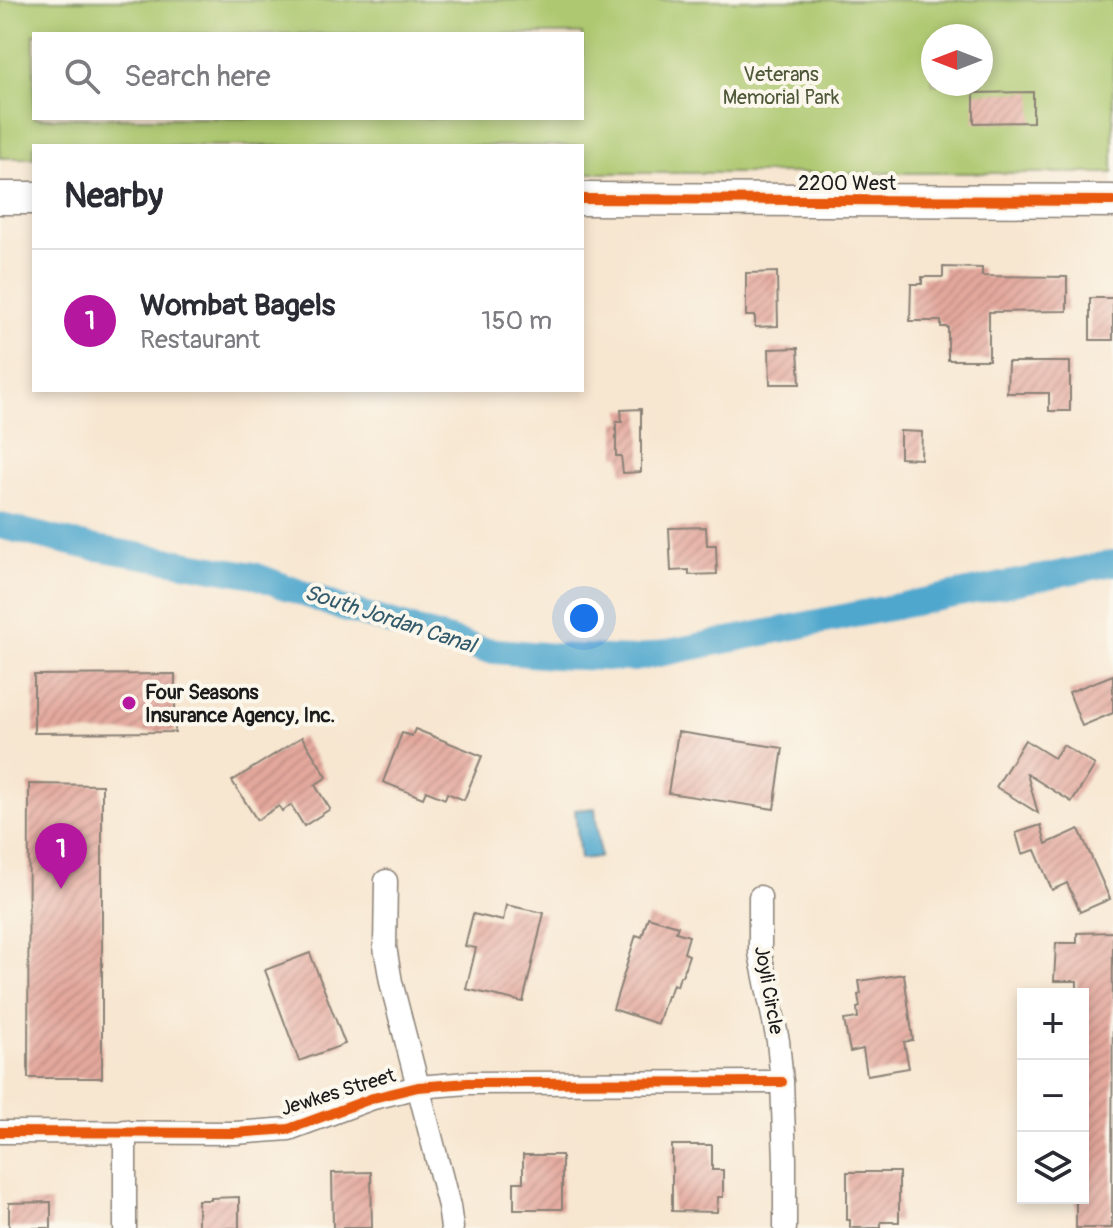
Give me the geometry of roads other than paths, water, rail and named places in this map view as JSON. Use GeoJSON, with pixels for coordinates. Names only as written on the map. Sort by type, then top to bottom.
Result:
{"type":"FeatureCollection","features":[{"type":"Feature","properties":{"kind":"street"},"geometry":{"type":"LineString","coordinates":[[0,198],[32,198]]}},
{"type":"Feature","properties":{"kind":"street","name":"2200 West"},"geometry":{"type":"LineString","coordinates":[[584,199],[1113,201]]}},
{"type":"Feature","properties":{"kind":"street"},"geometry":{"type":"LineString","coordinates":[[386,881],[385,947],[391,982],[452,1228]]}},
{"type":"Feature","properties":{"kind":"street","name":"Joyli Circle"},"geometry":{"type":"LineString","coordinates":[[760,897],[760,953],[778,1041],[782,1082],[785,1228]]}},
{"type":"Feature","properties":{"kind":"street","name":"Jewkes Street"},"geometry":{"type":"LineString","coordinates":[[0,1132],[235,1133],[289,1129],[373,1098],[418,1087],[468,1083],[782,1082]]}},
{"type":"Feature","properties":{"kind":"street"},"geometry":{"type":"LineString","coordinates":[[125,1131],[125,1228]]}},
{"type":"Feature","properties":{"kind":"water"},"geometry":{"type":"Polygon","coordinates":[[[595,808],[600,857],[580,859],[575,810],[595,808]]]}},
{"type":"Feature","properties":{"kind":"waterway","name":"South Jordan Canal"},"geometry":{"type":"LineString","coordinates":[[0,526],[85,546],[254,575],[339,607],[484,650],[634,659],[1113,563]]}},
{"type":"Feature","properties":{"kind":"place","name":"Four Seasons Insurance Agency, Inc."},"geometry":{"type":"Point","coordinates":[129,703]}},
{"type":"Feature","properties":{"kind":"place","name":"Wombat Bagels"},"geometry":{"type":"Point","coordinates":[61,889]}},
{"type":"Feature","properties":{"kind":"park label","name":"Veterans Memorial Park"},"geometry":{"type":"Point","coordinates":[781,86]}}]}
